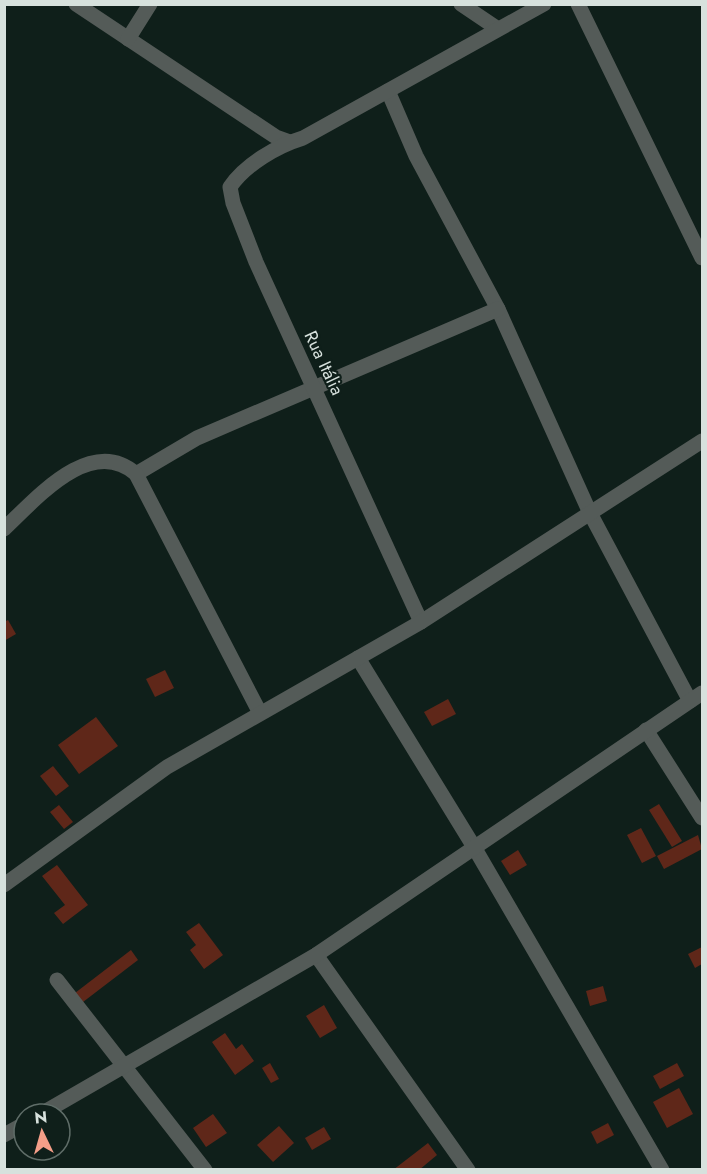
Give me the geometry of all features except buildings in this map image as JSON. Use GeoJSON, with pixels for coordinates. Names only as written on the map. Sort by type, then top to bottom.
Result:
{"type":"FeatureCollection","features":[{"type":"Feature","properties":{"kind":"street"},"geometry":{"type":"LineString","coordinates":[[76,4],[276,137],[290,142],[303,138],[544,4]]}},
{"type":"Feature","properties":{"kind":"street"},"geometry":{"type":"LineString","coordinates":[[128,39],[150,4]]}},
{"type":"Feature","properties":{"kind":"street"},"geometry":{"type":"LineString","coordinates":[[461,4],[498,29]]}},
{"type":"Feature","properties":{"kind":"street"},"geometry":{"type":"LineString","coordinates":[[578,4],[702,258]]}},
{"type":"Feature","properties":{"kind":"street"},"geometry":{"type":"LineString","coordinates":[[61,1102],[316,955],[696,697],[590,513],[498,309],[416,156],[388,91]]}},
{"type":"Feature","properties":{"kind":"street","name":"Rua Itália"},"geometry":{"type":"LineString","coordinates":[[290,142],[240,173],[230,187],[233,203],[256,262],[421,622]]}},
{"type":"Feature","properties":{"kind":"street"},"geometry":{"type":"LineString","coordinates":[[136,474],[198,438],[498,309]]}},
{"type":"Feature","properties":{"kind":"street"},"geometry":{"type":"LineString","coordinates":[[4,885],[167,767],[421,622],[702,441]]}},
{"type":"Feature","properties":{"kind":"street"},"geometry":{"type":"LineString","coordinates":[[4,530],[48,488],[78,469],[109,460],[126,464],[136,474],[260,713]]}},
{"type":"Feature","properties":{"kind":"street"},"geometry":{"type":"LineString","coordinates":[[358,658],[474,847],[663,1170]]}},
{"type":"Feature","properties":{"kind":"street"},"geometry":{"type":"LineString","coordinates":[[646,730],[702,818]]}},
{"type":"Feature","properties":{"kind":"street"},"geometry":{"type":"LineString","coordinates":[[316,955],[468,1170]]}},
{"type":"Feature","properties":{"kind":"street"},"geometry":{"type":"LineString","coordinates":[[57,980],[205,1170]]}}]}
